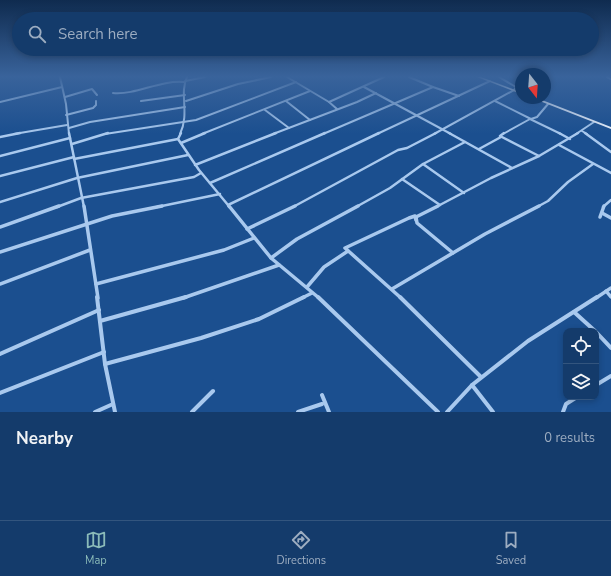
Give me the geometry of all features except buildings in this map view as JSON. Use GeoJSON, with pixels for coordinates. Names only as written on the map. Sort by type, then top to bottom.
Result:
{"type":"FeatureCollection","features":[{"type":"Feature","properties":{"kind":"main road"},"geometry":{"type":"LineString","coordinates":[[548,104],[611,128]]}},
{"type":"Feature","properties":{"kind":"street"},"geometry":{"type":"LineString","coordinates":[[0,102],[22,96]]}},
{"type":"Feature","properties":{"kind":"street"},"geometry":{"type":"LineString","coordinates":[[142,101],[176,96]]}},
{"type":"Feature","properties":{"kind":"street"},"geometry":{"type":"LineString","coordinates":[[178,139],[185,122],[185,96]]}},
{"type":"Feature","properties":{"kind":"street"},"geometry":{"type":"LineString","coordinates":[[186,101],[201,96]]}},
{"type":"Feature","properties":{"kind":"street"},"geometry":{"type":"LineString","coordinates":[[72,144],[110,133],[199,119],[259,96]]}},
{"type":"Feature","properties":{"kind":"street"},"geometry":{"type":"LineString","coordinates":[[181,143],[296,96]]}},
{"type":"Feature","properties":{"kind":"street"},"geometry":{"type":"LineString","coordinates":[[320,96],[337,109]]}},
{"type":"Feature","properties":{"kind":"street"},"geometry":{"type":"LineString","coordinates":[[329,102],[342,96]]}},
{"type":"Feature","properties":{"kind":"street"},"geometry":{"type":"LineString","coordinates":[[195,165],[368,96]]}},
{"type":"Feature","properties":{"kind":"street"},"geometry":{"type":"LineString","coordinates":[[381,96],[512,168]]}},
{"type":"Feature","properties":{"kind":"street"},"geometry":{"type":"LineString","coordinates":[[210,183],[411,96]]}},
{"type":"Feature","properties":{"kind":"street"},"geometry":{"type":"LineString","coordinates":[[228,205],[459,96]]}},
{"type":"Feature","properties":{"kind":"street"},"geometry":{"type":"LineString","coordinates":[[247,229],[287,210],[398,150],[407,148],[443,130],[476,110],[503,96]]}},
{"type":"Feature","properties":{"kind":"street"},"geometry":{"type":"LineString","coordinates":[[65,97],[66,115],[96,284],[105,364],[115,412]]}},
{"type":"Feature","properties":{"kind":"street"},"geometry":{"type":"LineString","coordinates":[[66,115],[93,108],[96,105],[96,101]]}},
{"type":"Feature","properties":{"kind":"street"},"geometry":{"type":"LineString","coordinates":[[286,101],[310,120]]}},
{"type":"Feature","properties":{"kind":"street"},"geometry":{"type":"LineString","coordinates":[[495,101],[570,139]]}},
{"type":"Feature","properties":{"kind":"street"},"geometry":{"type":"LineString","coordinates":[[479,149],[501,137],[509,130],[537,117],[548,104]]}},
{"type":"Feature","properties":{"kind":"street"},"geometry":{"type":"LineString","coordinates":[[0,137],[185,107]]}},
{"type":"Feature","properties":{"kind":"street"},"geometry":{"type":"LineString","coordinates":[[265,110],[289,128]]}},
{"type":"Feature","properties":{"kind":"street"},"geometry":{"type":"LineString","coordinates":[[416,220],[416,217],[570,139],[594,122]]}},
{"type":"Feature","properties":{"kind":"street"},"geometry":{"type":"LineString","coordinates":[[582,131],[611,152]]}},
{"type":"Feature","properties":{"kind":"street"},"geometry":{"type":"LineString","coordinates":[[501,137],[539,156]]}},
{"type":"Feature","properties":{"kind":"street"},"geometry":{"type":"LineString","coordinates":[[0,156],[70,138]]}},
{"type":"Feature","properties":{"kind":"street"},"geometry":{"type":"LineString","coordinates":[[178,139],[201,173],[220,194],[271,258],[307,287],[438,412]]}},
{"type":"Feature","properties":{"kind":"street"},"geometry":{"type":"LineString","coordinates":[[0,176],[74,158],[178,139]]}},
{"type":"Feature","properties":{"kind":"street"},"geometry":{"type":"LineString","coordinates":[[271,258],[297,239],[364,204],[390,188],[423,164],[464,142]]}},
{"type":"Feature","properties":{"kind":"street"},"geometry":{"type":"LineString","coordinates":[[559,145],[611,174]]}},
{"type":"Feature","properties":{"kind":"street"},"geometry":{"type":"LineString","coordinates":[[0,202],[77,178],[188,155]]}},
{"type":"Feature","properties":{"kind":"street"},"geometry":{"type":"LineString","coordinates":[[423,164],[464,193]]}},
{"type":"Feature","properties":{"kind":"street"},"geometry":{"type":"LineString","coordinates":[[392,288],[548,201],[568,182],[593,164]]}},
{"type":"Feature","properties":{"kind":"street"},"geometry":{"type":"LineString","coordinates":[[0,227],[81,198],[194,177],[201,173]]}},
{"type":"Feature","properties":{"kind":"street"},"geometry":{"type":"LineString","coordinates":[[402,179],[440,205]]}},
{"type":"Feature","properties":{"kind":"street"},"geometry":{"type":"LineString","coordinates":[[0,252],[86,223],[220,194]]}},
{"type":"Feature","properties":{"kind":"street"},"geometry":{"type":"LineString","coordinates":[[600,217],[603,207],[611,200]]}},
{"type":"Feature","properties":{"kind":"street"},"geometry":{"type":"LineString","coordinates":[[602,213],[611,218]]}},
{"type":"Feature","properties":{"kind":"street"},"geometry":{"type":"LineString","coordinates":[[348,251],[346,248],[415,216],[417,223],[453,254]]}},
{"type":"Feature","properties":{"kind":"street"},"geometry":{"type":"LineString","coordinates":[[96,284],[224,250],[254,238]]}},
{"type":"Feature","properties":{"kind":"street"},"geometry":{"type":"LineString","coordinates":[[0,284],[90,250]]}},
{"type":"Feature","properties":{"kind":"street"},"geometry":{"type":"LineString","coordinates":[[307,287],[324,267],[348,251]]}},
{"type":"Feature","properties":{"kind":"street"},"geometry":{"type":"LineString","coordinates":[[348,251],[392,288],[481,377]]}},
{"type":"Feature","properties":{"kind":"street"},"geometry":{"type":"LineString","coordinates":[[100,321],[200,292],[279,265]]}},
{"type":"Feature","properties":{"kind":"street"},"geometry":{"type":"LineString","coordinates":[[447,412],[481,377],[528,341],[611,288]]}},
{"type":"Feature","properties":{"kind":"street"},"geometry":{"type":"LineString","coordinates":[[606,291],[611,297]]}},
{"type":"Feature","properties":{"kind":"street"},"geometry":{"type":"LineString","coordinates":[[105,364],[200,338],[259,319],[312,293]]}},
{"type":"Feature","properties":{"kind":"street"},"geometry":{"type":"LineString","coordinates":[[0,354],[99,310]]}},
{"type":"Feature","properties":{"kind":"street"},"geometry":{"type":"LineString","coordinates":[[574,312],[591,328]]}},
{"type":"Feature","properties":{"kind":"street"},"geometry":{"type":"LineString","coordinates":[[599,336],[611,348]]}},
{"type":"Feature","properties":{"kind":"street"},"geometry":{"type":"LineString","coordinates":[[0,393],[104,352]]}},
{"type":"Feature","properties":{"kind":"street"},"geometry":{"type":"LineString","coordinates":[[599,383],[611,376]]}},
{"type":"Feature","properties":{"kind":"street"},"geometry":{"type":"LineString","coordinates":[[472,385],[493,412]]}},
{"type":"Feature","properties":{"kind":"street"},"geometry":{"type":"LineString","coordinates":[[192,412],[213,391]]}},
{"type":"Feature","properties":{"kind":"street"},"geometry":{"type":"LineString","coordinates":[[322,395],[330,412]]}},
{"type":"Feature","properties":{"kind":"street"},"geometry":{"type":"LineString","coordinates":[[563,412],[566,404],[572,400]]}},
{"type":"Feature","properties":{"kind":"street"},"geometry":{"type":"LineString","coordinates":[[95,412],[113,404]]}},
{"type":"Feature","properties":{"kind":"street"},"geometry":{"type":"LineString","coordinates":[[298,412],[322,404]]}}]}
